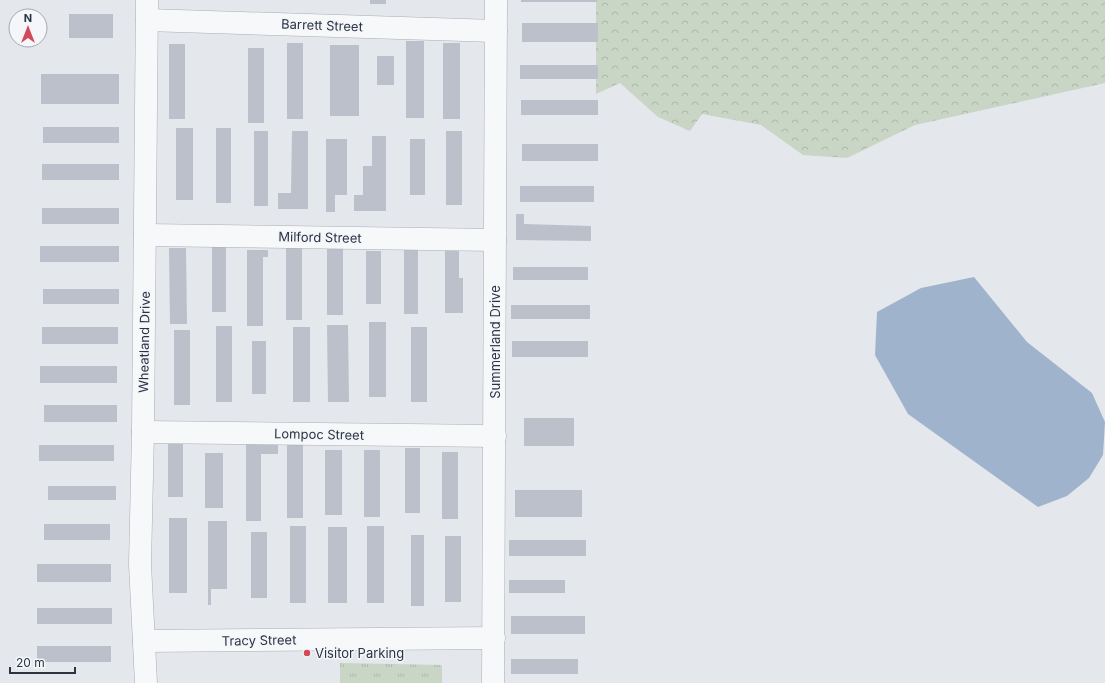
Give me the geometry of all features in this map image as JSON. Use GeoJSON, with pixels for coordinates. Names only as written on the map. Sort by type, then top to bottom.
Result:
{"type":"FeatureCollection","features":[{"type":"Feature","properties":{"kind":"street","name":"Summerland Drive"},"geometry":{"type":"LineString","coordinates":[[493,683],[496,0]]}},
{"type":"Feature","properties":{"kind":"street","name":"Barrett Street"},"geometry":{"type":"LineString","coordinates":[[147,10],[496,31]]}},
{"type":"Feature","properties":{"kind":"street","name":"Wheatland Drive"},"geometry":{"type":"LineString","coordinates":[[146,683],[140,564],[143,432],[147,10]]}},
{"type":"Feature","properties":{"kind":"street","name":"Milford Street"},"geometry":{"type":"LineString","coordinates":[[145,235],[495,240]]}},
{"type":"Feature","properties":{"kind":"street","name":"Lompoc Street"},"geometry":{"type":"LineString","coordinates":[[143,432],[495,436]]}},
{"type":"Feature","properties":{"kind":"street","name":"Tracy Street"},"geometry":{"type":"LineString","coordinates":[[144,641],[494,638]]}},
{"type":"Feature","properties":{"kind":"green space"},"geometry":{"type":"Polygon","coordinates":[[[596,0],[1105,0],[1105,83],[915,125],[847,158],[803,155],[761,125],[702,114],[690,131],[658,117],[620,83],[596,94],[596,0]]]}},
{"type":"Feature","properties":{"kind":"green space"},"geometry":{"type":"Polygon","coordinates":[[[340,663],[442,665],[442,683],[340,683],[340,663]]]}},
{"type":"Feature","properties":{"kind":"water"},"geometry":{"type":"Polygon","coordinates":[[[974,277],[1027,342],[1092,393],[1105,422],[1103,455],[1089,478],[1067,496],[1038,507],[908,414],[875,355],[877,312],[921,288],[974,277]]]}},
{"type":"Feature","properties":{"kind":"building"},"geometry":{"type":"Polygon","coordinates":[[[370,0],[386,0],[386,4],[370,4],[370,0]]]}},
{"type":"Feature","properties":{"kind":"building"},"geometry":{"type":"Polygon","coordinates":[[[521,0],[597,0],[597,2],[521,2],[521,0]]]}},
{"type":"Feature","properties":{"kind":"building"},"geometry":{"type":"Polygon","coordinates":[[[69,14],[113,14],[113,38],[69,38],[69,14]]]}},
{"type":"Feature","properties":{"kind":"building"},"geometry":{"type":"Polygon","coordinates":[[[522,23],[598,23],[598,42],[522,42],[522,23]]]}},
{"type":"Feature","properties":{"kind":"building"},"geometry":{"type":"Polygon","coordinates":[[[406,41],[424,41],[424,118],[406,118],[406,41]]]}},
{"type":"Feature","properties":{"kind":"building"},"geometry":{"type":"Polygon","coordinates":[[[287,43],[303,43],[303,119],[287,119],[287,43]]]}},
{"type":"Feature","properties":{"kind":"building"},"geometry":{"type":"Polygon","coordinates":[[[443,43],[460,43],[460,119],[443,119],[443,43]]]}},
{"type":"Feature","properties":{"kind":"building"},"geometry":{"type":"Polygon","coordinates":[[[169,44],[185,44],[185,119],[169,119],[169,44]]]}},
{"type":"Feature","properties":{"kind":"building"},"geometry":{"type":"Polygon","coordinates":[[[330,45],[359,45],[359,116],[330,116],[330,45]]]}},
{"type":"Feature","properties":{"kind":"building"},"geometry":{"type":"Polygon","coordinates":[[[248,48],[264,48],[264,123],[248,123],[248,48]]]}},
{"type":"Feature","properties":{"kind":"building"},"geometry":{"type":"Polygon","coordinates":[[[377,56],[394,56],[394,85],[377,85],[377,56]]]}},
{"type":"Feature","properties":{"kind":"building"},"geometry":{"type":"Polygon","coordinates":[[[520,65],[598,65],[598,79],[520,79],[520,65]]]}},
{"type":"Feature","properties":{"kind":"building"},"geometry":{"type":"Polygon","coordinates":[[[41,74],[119,74],[119,104],[41,104],[41,74]]]}},
{"type":"Feature","properties":{"kind":"building"},"geometry":{"type":"Polygon","coordinates":[[[521,100],[598,100],[598,115],[521,115],[521,100]]]}},
{"type":"Feature","properties":{"kind":"building"},"geometry":{"type":"Polygon","coordinates":[[[43,127],[119,127],[119,143],[43,143],[43,127]]]}},
{"type":"Feature","properties":{"kind":"building"},"geometry":{"type":"Polygon","coordinates":[[[176,128],[193,128],[193,200],[176,200],[176,128]]]}},
{"type":"Feature","properties":{"kind":"building"},"geometry":{"type":"Polygon","coordinates":[[[216,128],[231,128],[231,203],[216,203],[216,128]]]}},
{"type":"Feature","properties":{"kind":"building"},"geometry":{"type":"Polygon","coordinates":[[[254,131],[268,131],[268,206],[254,206],[254,131]]]}},
{"type":"Feature","properties":{"kind":"building"},"geometry":{"type":"Polygon","coordinates":[[[292,131],[308,131],[308,209],[278,209],[278,193],[291,193],[292,131]]]}},
{"type":"Feature","properties":{"kind":"building"},"geometry":{"type":"Polygon","coordinates":[[[446,131],[462,131],[462,205],[446,205],[446,131]]]}},
{"type":"Feature","properties":{"kind":"building"},"geometry":{"type":"Polygon","coordinates":[[[372,136],[386,136],[386,211],[354,211],[354,195],[363,195],[363,166],[372,166],[372,136]]]}},
{"type":"Feature","properties":{"kind":"building"},"geometry":{"type":"Polygon","coordinates":[[[326,139],[347,139],[347,195],[335,195],[335,212],[326,212],[326,139]]]}},
{"type":"Feature","properties":{"kind":"building"},"geometry":{"type":"Polygon","coordinates":[[[410,139],[425,139],[425,195],[410,195],[410,139]]]}},
{"type":"Feature","properties":{"kind":"building"},"geometry":{"type":"Polygon","coordinates":[[[522,144],[598,144],[598,161],[522,161],[522,144]]]}},
{"type":"Feature","properties":{"kind":"building"},"geometry":{"type":"Polygon","coordinates":[[[42,164],[119,164],[119,180],[42,180],[42,164]]]}},
{"type":"Feature","properties":{"kind":"building"},"geometry":{"type":"Polygon","coordinates":[[[520,186],[594,186],[594,202],[520,202],[520,186]]]}},
{"type":"Feature","properties":{"kind":"building"},"geometry":{"type":"Polygon","coordinates":[[[42,208],[119,208],[119,224],[42,224],[42,208]]]}},
{"type":"Feature","properties":{"kind":"building"},"geometry":{"type":"Polygon","coordinates":[[[516,214],[524,214],[524,224],[591,226],[591,241],[516,240],[516,214]]]}},
{"type":"Feature","properties":{"kind":"building"},"geometry":{"type":"Polygon","coordinates":[[[327,238],[343,238],[343,315],[327,315],[327,238]]]}},
{"type":"Feature","properties":{"kind":"building"},"geometry":{"type":"Polygon","coordinates":[[[286,244],[302,244],[302,320],[286,320],[286,244]]]}},
{"type":"Feature","properties":{"kind":"building"},"geometry":{"type":"Polygon","coordinates":[[[40,246],[119,246],[119,262],[40,262],[40,246]]]}},
{"type":"Feature","properties":{"kind":"building"},"geometry":{"type":"Polygon","coordinates":[[[212,246],[226,246],[226,312],[212,312],[212,246]]]}},
{"type":"Feature","properties":{"kind":"building"},"geometry":{"type":"Polygon","coordinates":[[[404,247],[418,247],[418,314],[404,314],[404,247]]]}},
{"type":"Feature","properties":{"kind":"building"},"geometry":{"type":"Polygon","coordinates":[[[169,248],[186,248],[187,324],[170,324],[169,248]]]}},
{"type":"Feature","properties":{"kind":"building"},"geometry":{"type":"Polygon","coordinates":[[[445,248],[459,248],[459,278],[463,278],[463,313],[445,313],[445,248]]]}},
{"type":"Feature","properties":{"kind":"building"},"geometry":{"type":"Polygon","coordinates":[[[247,250],[268,250],[268,257],[263,257],[263,326],[247,326],[247,250]]]}},
{"type":"Feature","properties":{"kind":"building"},"geometry":{"type":"Polygon","coordinates":[[[366,251],[381,251],[381,304],[366,304],[366,251]]]}},
{"type":"Feature","properties":{"kind":"building"},"geometry":{"type":"Polygon","coordinates":[[[513,267],[588,267],[588,280],[513,280],[513,267]]]}},
{"type":"Feature","properties":{"kind":"building"},"geometry":{"type":"Polygon","coordinates":[[[43,289],[119,289],[119,304],[43,304],[43,289]]]}},
{"type":"Feature","properties":{"kind":"building"},"geometry":{"type":"Polygon","coordinates":[[[511,305],[590,305],[590,319],[511,319],[511,305]]]}},
{"type":"Feature","properties":{"kind":"building"},"geometry":{"type":"Polygon","coordinates":[[[369,322],[386,322],[386,397],[369,397],[369,322]]]}},
{"type":"Feature","properties":{"kind":"building"},"geometry":{"type":"Polygon","coordinates":[[[327,325],[348,325],[349,402],[328,402],[327,325]]]}},
{"type":"Feature","properties":{"kind":"building"},"geometry":{"type":"Polygon","coordinates":[[[216,326],[232,326],[232,402],[216,402],[216,326]]]}},
{"type":"Feature","properties":{"kind":"building"},"geometry":{"type":"Polygon","coordinates":[[[42,327],[118,327],[118,344],[42,344],[42,327]]]}},
{"type":"Feature","properties":{"kind":"building"},"geometry":{"type":"Polygon","coordinates":[[[293,327],[310,327],[310,402],[293,402],[293,327]]]}},
{"type":"Feature","properties":{"kind":"building"},"geometry":{"type":"Polygon","coordinates":[[[411,327],[427,327],[427,402],[411,402],[411,327]]]}},
{"type":"Feature","properties":{"kind":"building"},"geometry":{"type":"Polygon","coordinates":[[[174,330],[190,330],[190,405],[174,405],[174,330]]]}},
{"type":"Feature","properties":{"kind":"building"},"geometry":{"type":"Polygon","coordinates":[[[252,341],[266,341],[266,394],[252,394],[252,341]]]}},
{"type":"Feature","properties":{"kind":"building"},"geometry":{"type":"Polygon","coordinates":[[[512,341],[588,341],[588,357],[512,357],[512,341]]]}},
{"type":"Feature","properties":{"kind":"building"},"geometry":{"type":"Polygon","coordinates":[[[40,366],[117,366],[117,383],[40,383],[40,366]]]}},
{"type":"Feature","properties":{"kind":"building"},"geometry":{"type":"Polygon","coordinates":[[[44,405],[117,405],[117,422],[44,422],[44,405]]]}},
{"type":"Feature","properties":{"kind":"building"},"geometry":{"type":"Polygon","coordinates":[[[524,418],[574,418],[574,446],[524,446],[524,418]]]}},
{"type":"Feature","properties":{"kind":"building"},"geometry":{"type":"Polygon","coordinates":[[[246,442],[278,442],[278,454],[261,454],[261,521],[246,521],[246,442]]]}},
{"type":"Feature","properties":{"kind":"building"},"geometry":{"type":"Polygon","coordinates":[[[168,444],[183,444],[183,497],[168,497],[168,444]]]}},
{"type":"Feature","properties":{"kind":"building"},"geometry":{"type":"Polygon","coordinates":[[[287,444],[303,444],[303,518],[287,518],[287,444]]]}},
{"type":"Feature","properties":{"kind":"building"},"geometry":{"type":"Polygon","coordinates":[[[39,445],[114,445],[114,461],[39,461],[39,445]]]}},
{"type":"Feature","properties":{"kind":"building"},"geometry":{"type":"Polygon","coordinates":[[[405,448],[420,448],[420,513],[405,513],[405,448]]]}},
{"type":"Feature","properties":{"kind":"building"},"geometry":{"type":"Polygon","coordinates":[[[325,450],[342,450],[342,515],[325,515],[325,450]]]}},
{"type":"Feature","properties":{"kind":"building"},"geometry":{"type":"Polygon","coordinates":[[[364,450],[380,450],[380,517],[364,517],[364,450]]]}},
{"type":"Feature","properties":{"kind":"building"},"geometry":{"type":"Polygon","coordinates":[[[442,452],[458,452],[458,519],[442,519],[442,452]]]}},
{"type":"Feature","properties":{"kind":"building"},"geometry":{"type":"Polygon","coordinates":[[[205,453],[223,453],[223,508],[205,508],[205,453]]]}},
{"type":"Feature","properties":{"kind":"building"},"geometry":{"type":"Polygon","coordinates":[[[48,486],[116,486],[116,500],[48,500],[48,486]]]}},
{"type":"Feature","properties":{"kind":"building"},"geometry":{"type":"Polygon","coordinates":[[[515,490],[582,490],[582,517],[515,517],[515,490]]]}},
{"type":"Feature","properties":{"kind":"building"},"geometry":{"type":"Polygon","coordinates":[[[169,518],[187,518],[187,593],[169,593],[169,518]]]}},
{"type":"Feature","properties":{"kind":"building"},"geometry":{"type":"Polygon","coordinates":[[[208,521],[227,521],[227,589],[211,589],[211,605],[208,605],[208,521]]]}},
{"type":"Feature","properties":{"kind":"building"},"geometry":{"type":"Polygon","coordinates":[[[44,524],[110,524],[110,540],[44,540],[44,524]]]}},
{"type":"Feature","properties":{"kind":"building"},"geometry":{"type":"Polygon","coordinates":[[[290,526],[306,526],[306,603],[290,603],[290,526]]]}},
{"type":"Feature","properties":{"kind":"building"},"geometry":{"type":"Polygon","coordinates":[[[367,526],[384,526],[384,603],[367,603],[367,526]]]}},
{"type":"Feature","properties":{"kind":"building"},"geometry":{"type":"Polygon","coordinates":[[[328,527],[347,527],[347,603],[328,603],[328,527]]]}},
{"type":"Feature","properties":{"kind":"building"},"geometry":{"type":"Polygon","coordinates":[[[251,532],[267,532],[267,598],[251,598],[251,532]]]}},
{"type":"Feature","properties":{"kind":"building"},"geometry":{"type":"Polygon","coordinates":[[[411,535],[424,535],[424,606],[411,606],[411,535]]]}},
{"type":"Feature","properties":{"kind":"building"},"geometry":{"type":"Polygon","coordinates":[[[445,536],[461,536],[461,602],[445,602],[445,536]]]}},
{"type":"Feature","properties":{"kind":"building"},"geometry":{"type":"Polygon","coordinates":[[[509,540],[586,540],[586,556],[509,556],[509,540]]]}},
{"type":"Feature","properties":{"kind":"building"},"geometry":{"type":"Polygon","coordinates":[[[37,564],[111,564],[111,582],[37,582],[37,564]]]}},
{"type":"Feature","properties":{"kind":"building"},"geometry":{"type":"Polygon","coordinates":[[[509,580],[565,580],[565,593],[509,593],[509,580]]]}},
{"type":"Feature","properties":{"kind":"building"},"geometry":{"type":"Polygon","coordinates":[[[37,608],[112,608],[112,624],[37,624],[37,608]]]}},
{"type":"Feature","properties":{"kind":"building"},"geometry":{"type":"Polygon","coordinates":[[[511,616],[585,616],[585,634],[511,634],[511,616]]]}},
{"type":"Feature","properties":{"kind":"building"},"geometry":{"type":"Polygon","coordinates":[[[37,646],[111,646],[111,662],[37,662],[37,646]]]}},
{"type":"Feature","properties":{"kind":"building"},"geometry":{"type":"Polygon","coordinates":[[[511,659],[578,659],[578,674],[511,674],[511,659]]]}},
{"type":"Feature","properties":{"kind":"place","name":"Visitor Parking"},"geometry":{"type":"Point","coordinates":[307,653]}}]}
